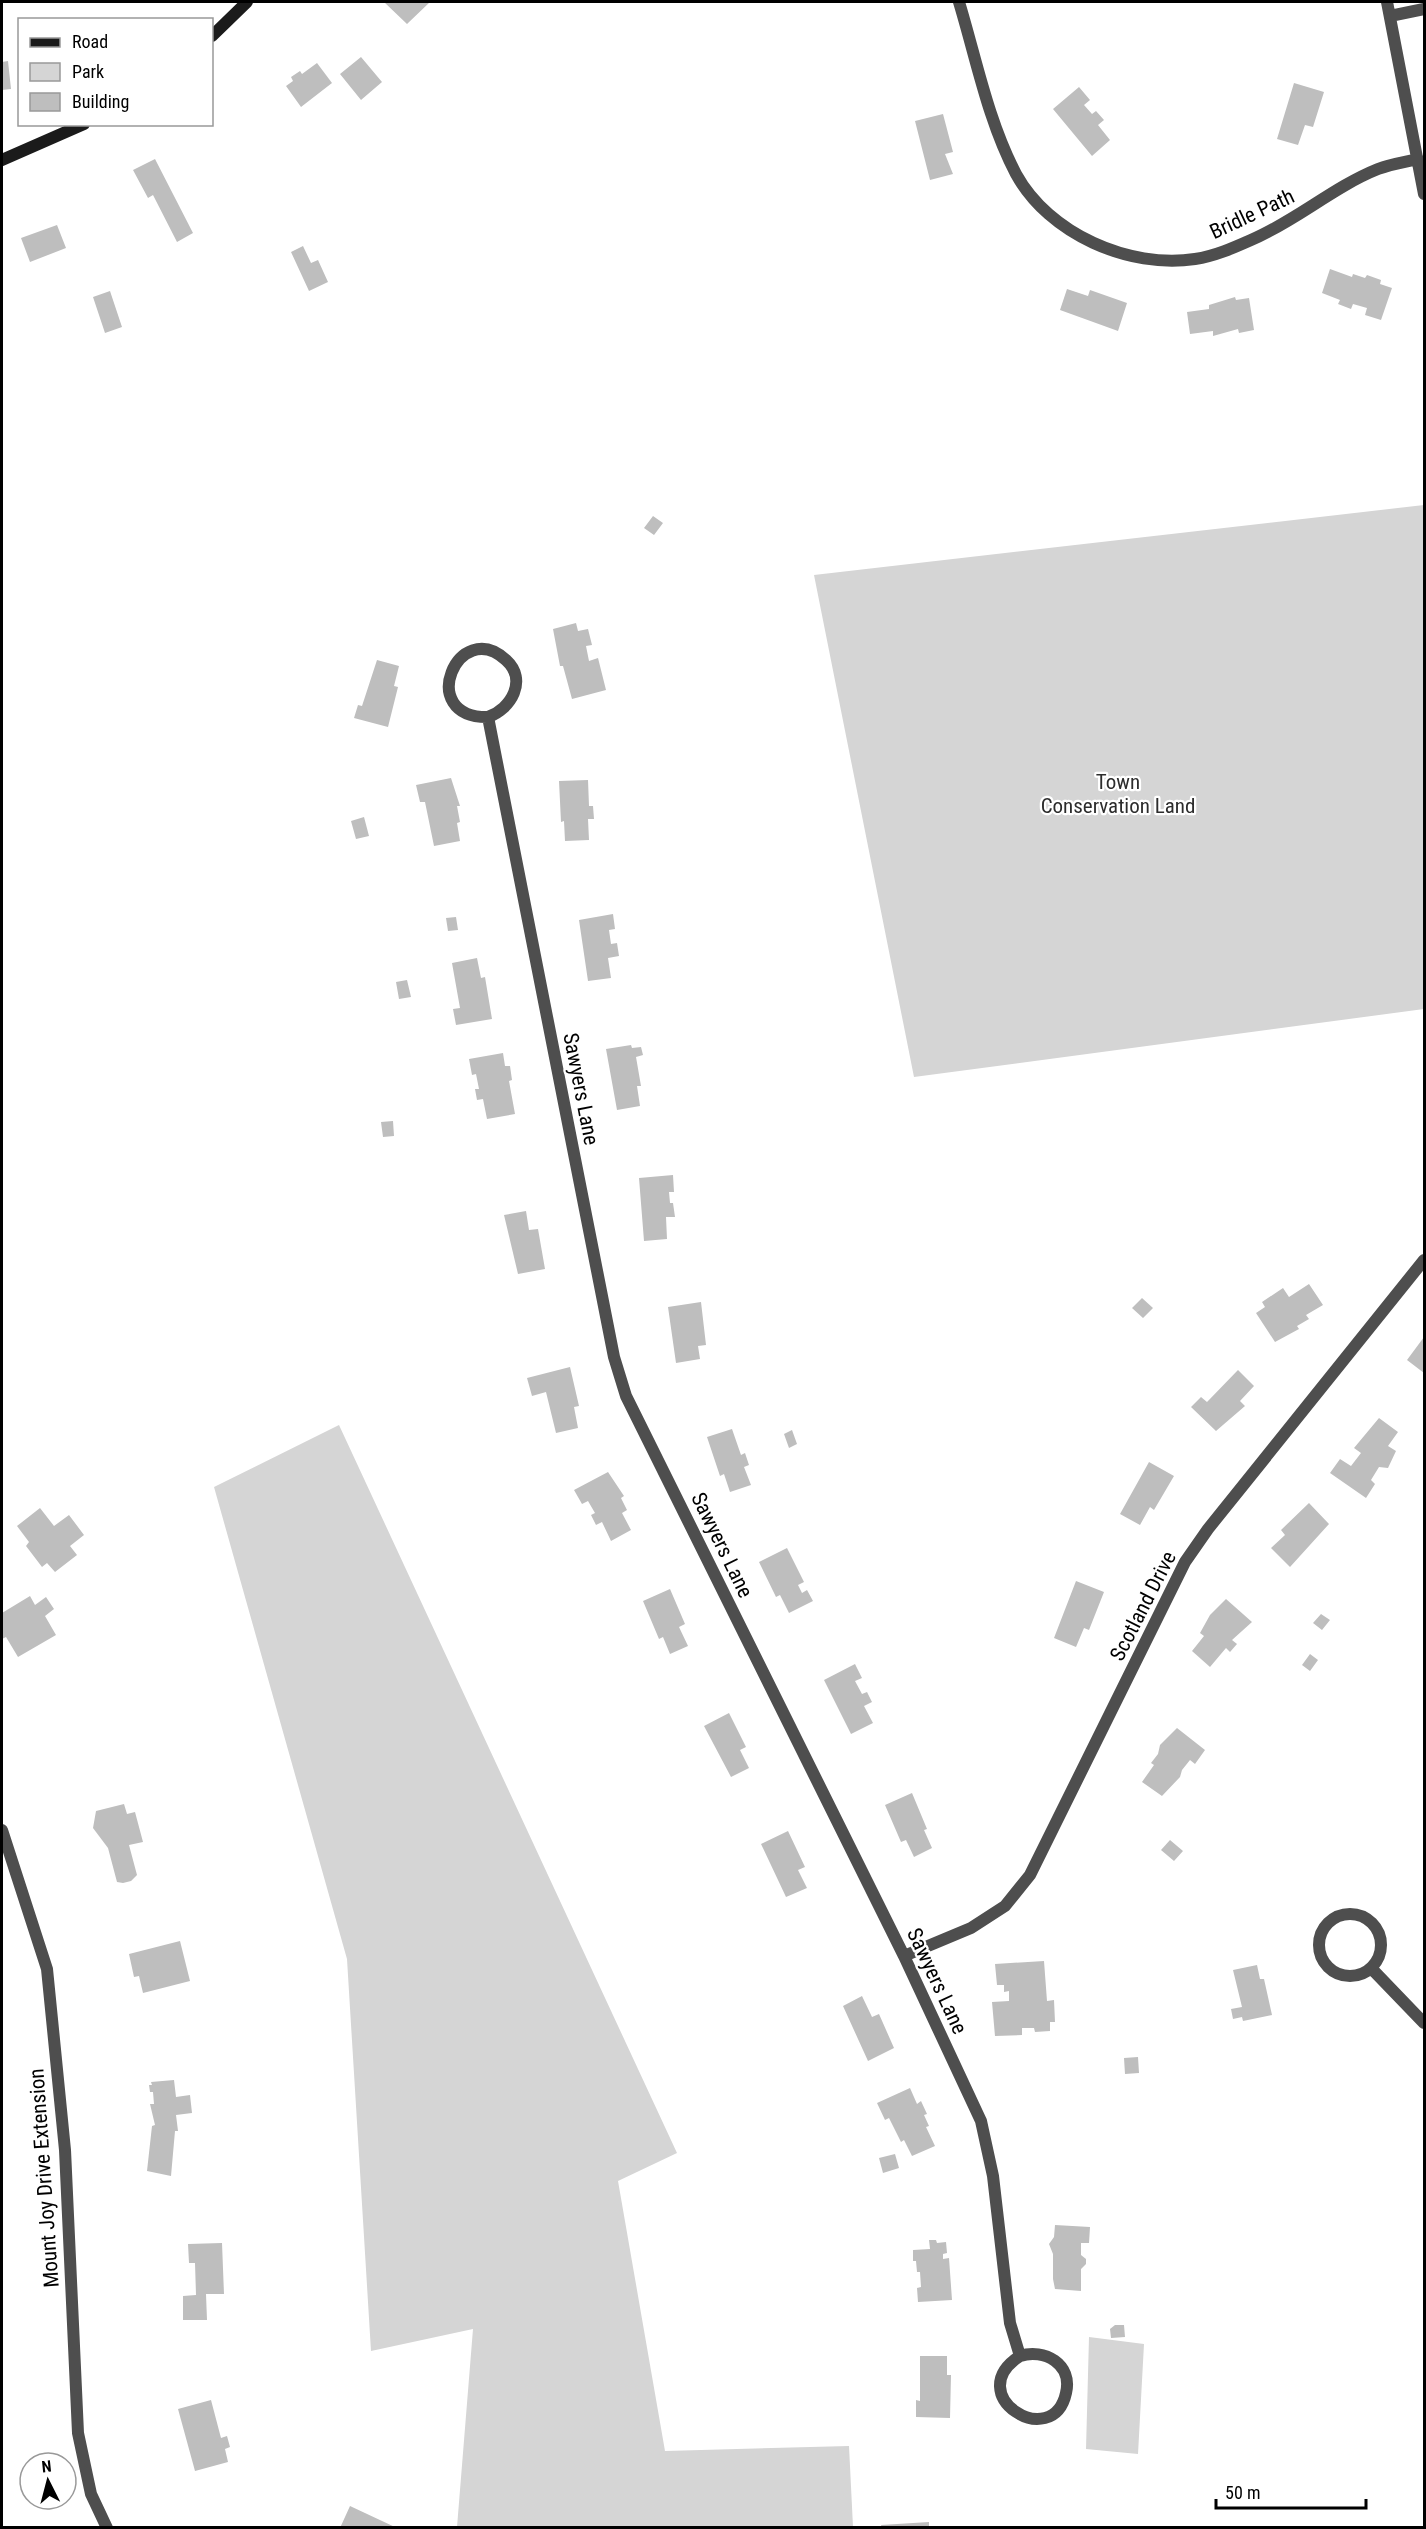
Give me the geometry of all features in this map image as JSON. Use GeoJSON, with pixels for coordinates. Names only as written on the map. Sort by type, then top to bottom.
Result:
{"type":"FeatureCollection","features":[{"type":"Feature","properties":{"kind":"main road"},"geometry":{"type":"LineString","coordinates":[[213,35],[247,2]]}},
{"type":"Feature","properties":{"kind":"main road"},"geometry":{"type":"LineString","coordinates":[[2,160],[79,126]]}},
{"type":"Feature","properties":{"kind":"street","name":"Bridle Path"},"geometry":{"type":"LineString","coordinates":[[959,2],[997,128],[1017,176],[1035,199],[1057,221],[1086,240],[1112,250],[1139,257],[1166,260],[1193,259],[1217,254],[1254,240],[1298,216],[1350,183],[1379,169],[1418,159]]}},
{"type":"Feature","properties":{"kind":"street"},"geometry":{"type":"LineString","coordinates":[[1387,2],[1425,194]]}},
{"type":"Feature","properties":{"kind":"street"},"geometry":{"type":"LineString","coordinates":[[1390,16],[1425,9]]}},
{"type":"Feature","properties":{"kind":"street"},"geometry":{"type":"LineString","coordinates":[[479,650],[501,655],[509,663],[516,685],[508,706],[488,717],[466,713],[458,707],[448,688],[452,667],[468,652],[479,650]]}},
{"type":"Feature","properties":{"kind":"street","name":"Sawyers Lane"},"geometry":{"type":"LineString","coordinates":[[488,717],[612,1346],[626,1396],[904,1956],[981,2121],[991,2165],[1010,2323],[1020,2356]]}},
{"type":"Feature","properties":{"kind":"street","name":"Scotland Drive"},"geometry":{"type":"LineString","coordinates":[[904,1956],[971,1928],[1005,1906],[1030,1875],[1185,1562],[1223,1510],[1425,1260]]}},
{"type":"Feature","properties":{"kind":"street","name":"Mount Joy Drive Extension"},"geometry":{"type":"LineString","coordinates":[[2,1830],[47,1969],[65,2150],[78,2433],[92,2494],[107,2528]]}},
{"type":"Feature","properties":{"kind":"street"},"geometry":{"type":"LineString","coordinates":[[1354,1914],[1372,1923],[1381,1941],[1381,1951],[1371,1968],[1352,1976],[1332,1971],[1325,1964],[1319,1944],[1327,1925],[1335,1918],[1354,1914]]}},
{"type":"Feature","properties":{"kind":"street"},"geometry":{"type":"LineString","coordinates":[[1371,1968],[1425,2023]]}},
{"type":"Feature","properties":{"kind":"street"},"geometry":{"type":"LineString","coordinates":[[1041,2353],[1060,2365],[1068,2385],[1060,2406],[1053,2414],[1032,2419],[1012,2411],[1005,2402],[1001,2381],[1011,2362],[1020,2356],[1041,2353]]}},
{"type":"Feature","properties":{"kind":"green space","name":"Town Conservation Land"},"geometry":{"type":"Polygon","coordinates":[[[1424,505],[1424,1009],[914,1077],[814,575],[1424,505]]]}},
{"type":"Feature","properties":{"kind":"green space"},"geometry":{"type":"Polygon","coordinates":[[[339,1425],[677,2153],[618,2181],[665,2451],[849,2446],[853,2527],[457,2527],[473,2329],[371,2351],[347,1959],[214,1487],[339,1425]]]}},
{"type":"Feature","properties":{"kind":"green space"},"geometry":{"type":"Polygon","coordinates":[[[1089,2337],[1144,2344],[1138,2454],[1086,2449],[1089,2337]]]}},
{"type":"Feature","properties":{"kind":"building"},"geometry":{"type":"Polygon","coordinates":[[[384,2],[430,2],[407,24],[384,2]]]}},
{"type":"Feature","properties":{"kind":"building"},"geometry":{"type":"Polygon","coordinates":[[[361,57],[382,82],[361,100],[340,74],[361,57]]]}},
{"type":"Feature","properties":{"kind":"building"},"geometry":{"type":"Polygon","coordinates":[[[8,61],[11,89],[2,90],[2,62],[8,61]]]}},
{"type":"Feature","properties":{"kind":"building"},"geometry":{"type":"Polygon","coordinates":[[[317,63],[332,83],[301,107],[286,86],[293,81],[291,77],[300,71],[302,74],[317,63]]]}},
{"type":"Feature","properties":{"kind":"building"},"geometry":{"type":"Polygon","coordinates":[[[1294,83],[1324,92],[1313,127],[1305,125],[1298,145],[1277,139],[1294,83]]]}},
{"type":"Feature","properties":{"kind":"building"},"geometry":{"type":"Polygon","coordinates":[[[1079,87],[1090,100],[1084,105],[1092,114],[1096,111],[1104,120],[1098,125],[1110,140],[1092,156],[1053,109],[1079,87]]]}},
{"type":"Feature","properties":{"kind":"building"},"geometry":{"type":"Polygon","coordinates":[[[943,114],[953,152],[945,154],[953,174],[930,180],[915,121],[943,114]]]}},
{"type":"Feature","properties":{"kind":"building"},"geometry":{"type":"Polygon","coordinates":[[[155,159],[193,233],[177,242],[153,195],[148,198],[133,170],[155,159]]]}},
{"type":"Feature","properties":{"kind":"building"},"geometry":{"type":"Polygon","coordinates":[[[57,225],[66,248],[30,262],[21,238],[57,225]]]}},
{"type":"Feature","properties":{"kind":"building"},"geometry":{"type":"Polygon","coordinates":[[[303,246],[311,263],[318,260],[328,282],[309,291],[291,252],[303,246]]]}},
{"type":"Feature","properties":{"kind":"building"},"geometry":{"type":"Polygon","coordinates":[[[1330,269],[1352,277],[1353,274],[1365,278],[1367,275],[1381,280],[1380,284],[1392,288],[1381,320],[1365,315],[1367,308],[1353,304],[1351,309],[1338,304],[1340,300],[1322,293],[1330,269]]]}},
{"type":"Feature","properties":{"kind":"building"},"geometry":{"type":"Polygon","coordinates":[[[1067,289],[1088,296],[1090,290],[1127,303],[1118,331],[1060,310],[1067,289]]]}},
{"type":"Feature","properties":{"kind":"building"},"geometry":{"type":"Polygon","coordinates":[[[110,291],[122,327],[105,333],[93,297],[110,291]]]}},
{"type":"Feature","properties":{"kind":"building"},"geometry":{"type":"Polygon","coordinates":[[[1235,297],[1236,300],[1249,298],[1254,330],[1239,333],[1238,329],[1213,336],[1213,331],[1190,334],[1187,312],[1209,309],[1209,305],[1235,297]]]}},
{"type":"Feature","properties":{"kind":"building"},"geometry":{"type":"Polygon","coordinates":[[[653,516],[663,523],[654,535],[644,528],[653,516]]]}},
{"type":"Feature","properties":{"kind":"building"},"geometry":{"type":"Polygon","coordinates":[[[576,623],[578,631],[588,629],[592,645],[586,646],[589,661],[598,658],[606,690],[572,699],[563,666],[560,666],[553,629],[576,623]]]}},
{"type":"Feature","properties":{"kind":"building"},"geometry":{"type":"Polygon","coordinates":[[[377,660],[399,666],[394,686],[398,687],[388,727],[354,718],[358,705],[362,706],[377,660]]]}},
{"type":"Feature","properties":{"kind":"building"},"geometry":{"type":"Polygon","coordinates":[[[451,778],[460,806],[457,806],[460,822],[457,823],[460,841],[434,846],[425,802],[420,802],[416,785],[451,778]]]}},
{"type":"Feature","properties":{"kind":"building"},"geometry":{"type":"Polygon","coordinates":[[[588,780],[589,806],[593,806],[594,819],[588,819],[589,840],[565,841],[564,821],[561,822],[559,781],[588,780]]]}},
{"type":"Feature","properties":{"kind":"building"},"geometry":{"type":"Polygon","coordinates":[[[364,817],[369,836],[356,839],[351,821],[364,817]]]}},
{"type":"Feature","properties":{"kind":"building"},"geometry":{"type":"Polygon","coordinates":[[[613,914],[615,929],[609,930],[611,944],[617,943],[619,956],[608,958],[611,978],[588,981],[579,920],[613,914]]]}},
{"type":"Feature","properties":{"kind":"building"},"geometry":{"type":"Polygon","coordinates":[[[456,917],[458,930],[448,931],[446,918],[456,917]]]}},
{"type":"Feature","properties":{"kind":"building"},"geometry":{"type":"Polygon","coordinates":[[[477,958],[481,978],[485,977],[492,1019],[456,1025],[453,1009],[460,1008],[452,963],[477,958]]]}},
{"type":"Feature","properties":{"kind":"building"},"geometry":{"type":"Polygon","coordinates":[[[407,980],[411,997],[399,999],[396,982],[407,980]]]}},
{"type":"Feature","properties":{"kind":"building"},"geometry":{"type":"Polygon","coordinates":[[[631,1045],[632,1048],[641,1047],[643,1055],[636,1057],[641,1086],[637,1086],[640,1106],[617,1110],[606,1049],[631,1045]]]}},
{"type":"Feature","properties":{"kind":"building"},"geometry":{"type":"Polygon","coordinates":[[[503,1053],[505,1066],[510,1066],[512,1080],[509,1081],[515,1114],[487,1119],[483,1099],[477,1100],[475,1089],[479,1089],[476,1074],[472,1075],[469,1059],[503,1053]]]}},
{"type":"Feature","properties":{"kind":"building"},"geometry":{"type":"Polygon","coordinates":[[[393,1121],[394,1136],[383,1137],[381,1122],[393,1121]]]}},
{"type":"Feature","properties":{"kind":"building"},"geometry":{"type":"Polygon","coordinates":[[[673,1175],[674,1192],[669,1192],[675,1217],[666,1217],[667,1239],[644,1241],[639,1178],[673,1175]]]}},
{"type":"Feature","properties":{"kind":"building"},"geometry":{"type":"Polygon","coordinates":[[[526,1211],[529,1230],[538,1229],[545,1269],[518,1274],[504,1215],[526,1211]]]}},
{"type":"Feature","properties":{"kind":"building"},"geometry":{"type":"Polygon","coordinates":[[[1309,1284],[1323,1305],[1306,1315],[1309,1319],[1297,1326],[1299,1329],[1275,1342],[1256,1313],[1265,1307],[1262,1302],[1283,1288],[1289,1297],[1309,1284]]]}},
{"type":"Feature","properties":{"kind":"building"},"geometry":{"type":"Polygon","coordinates":[[[1142,1298],[1153,1308],[1143,1318],[1132,1308],[1142,1298]]]}},
{"type":"Feature","properties":{"kind":"building"},"geometry":{"type":"Polygon","coordinates":[[[701,1302],[706,1345],[698,1346],[700,1359],[676,1363],[668,1307],[701,1302]]]}},
{"type":"Feature","properties":{"kind":"building"},"geometry":{"type":"Polygon","coordinates":[[[1424,1337],[1424,1373],[1407,1360],[1424,1337]]]}},
{"type":"Feature","properties":{"kind":"building"},"geometry":{"type":"Polygon","coordinates":[[[570,1367],[579,1406],[574,1407],[578,1428],[556,1433],[546,1392],[532,1396],[527,1378],[570,1367]]]}},
{"type":"Feature","properties":{"kind":"building"},"geometry":{"type":"Polygon","coordinates":[[[1238,1370],[1254,1386],[1240,1401],[1245,1406],[1216,1431],[1191,1407],[1201,1397],[1207,1402],[1238,1370]]]}},
{"type":"Feature","properties":{"kind":"building"},"geometry":{"type":"Polygon","coordinates":[[[1379,1418],[1398,1432],[1388,1446],[1396,1451],[1388,1468],[1379,1467],[1371,1480],[1375,1484],[1366,1498],[1330,1473],[1340,1459],[1351,1466],[1361,1453],[1354,1448],[1379,1418]]]}},
{"type":"Feature","properties":{"kind":"building"},"geometry":{"type":"Polygon","coordinates":[[[732,1429],[741,1455],[745,1453],[749,1465],[744,1467],[751,1485],[730,1492],[724,1474],[720,1476],[707,1437],[732,1429]]]}},
{"type":"Feature","properties":{"kind":"building"},"geometry":{"type":"Polygon","coordinates":[[[792,1430],[797,1444],[789,1448],[784,1434],[792,1430]]]}},
{"type":"Feature","properties":{"kind":"building"},"geometry":{"type":"Polygon","coordinates":[[[1149,1462],[1174,1476],[1154,1510],[1150,1507],[1140,1525],[1120,1514],[1149,1462]]]}},
{"type":"Feature","properties":{"kind":"building"},"geometry":{"type":"Polygon","coordinates":[[[608,1472],[624,1496],[621,1498],[627,1510],[622,1513],[631,1530],[611,1541],[602,1522],[596,1525],[591,1515],[595,1513],[588,1501],[582,1504],[574,1490],[608,1472]]]}},
{"type":"Feature","properties":{"kind":"building"},"geometry":{"type":"Polygon","coordinates":[[[1309,1503],[1329,1524],[1290,1567],[1271,1548],[1285,1535],[1281,1530],[1309,1503]]]}},
{"type":"Feature","properties":{"kind":"building"},"geometry":{"type":"Polygon","coordinates":[[[40,1508],[54,1526],[69,1515],[84,1535],[70,1546],[77,1555],[55,1572],[47,1563],[42,1567],[26,1546],[29,1542],[17,1526],[40,1508]]]}},
{"type":"Feature","properties":{"kind":"building"},"geometry":{"type":"Polygon","coordinates":[[[787,1548],[804,1582],[798,1585],[802,1593],[807,1590],[813,1601],[789,1613],[780,1595],[776,1597],[759,1562],[787,1548]]]}},
{"type":"Feature","properties":{"kind":"building"},"geometry":{"type":"Polygon","coordinates":[[[1076,1581],[1104,1592],[1089,1630],[1084,1628],[1076,1647],[1054,1638],[1076,1581]]]}},
{"type":"Feature","properties":{"kind":"building"},"geometry":{"type":"Polygon","coordinates":[[[670,1589],[685,1624],[679,1627],[688,1646],[670,1654],[663,1637],[659,1639],[643,1601],[670,1589]]]}},
{"type":"Feature","properties":{"kind":"building"},"geometry":{"type":"Polygon","coordinates":[[[30,1596],[35,1605],[46,1597],[54,1609],[45,1616],[56,1635],[18,1657],[6,1637],[2,1639],[2,1613],[30,1596]]]}},
{"type":"Feature","properties":{"kind":"building"},"geometry":{"type":"Polygon","coordinates":[[[1226,1599],[1252,1622],[1232,1640],[1237,1644],[1230,1652],[1226,1648],[1210,1667],[1192,1651],[1204,1636],[1200,1633],[1210,1615],[1226,1599]]]}},
{"type":"Feature","properties":{"kind":"building"},"geometry":{"type":"Polygon","coordinates":[[[1321,1614],[1330,1620],[1322,1630],[1313,1623],[1321,1614]]]}},
{"type":"Feature","properties":{"kind":"building"},"geometry":{"type":"Polygon","coordinates":[[[1310,1654],[1318,1660],[1310,1671],[1302,1665],[1310,1654]]]}},
{"type":"Feature","properties":{"kind":"building"},"geometry":{"type":"Polygon","coordinates":[[[855,1664],[862,1678],[855,1681],[862,1694],[867,1692],[872,1702],[864,1706],[873,1723],[851,1734],[824,1680],[855,1664]]]}},
{"type":"Feature","properties":{"kind":"building"},"geometry":{"type":"Polygon","coordinates":[[[729,1713],[746,1747],[740,1750],[749,1768],[731,1777],[704,1726],[729,1713]]]}},
{"type":"Feature","properties":{"kind":"building"},"geometry":{"type":"Polygon","coordinates":[[[1177,1728],[1205,1750],[1195,1764],[1190,1760],[1182,1770],[1180,1777],[1162,1796],[1142,1782],[1154,1765],[1151,1763],[1158,1754],[1160,1745],[1177,1728]]]}},
{"type":"Feature","properties":{"kind":"building"},"geometry":{"type":"Polygon","coordinates":[[[912,1793],[932,1848],[914,1857],[906,1840],[901,1842],[885,1805],[912,1793]]]}},
{"type":"Feature","properties":{"kind":"building"},"geometry":{"type":"Polygon","coordinates":[[[124,1804],[127,1814],[135,1812],[143,1842],[129,1845],[137,1875],[131,1881],[123,1883],[117,1882],[108,1848],[93,1828],[96,1811],[124,1804]]]}},
{"type":"Feature","properties":{"kind":"building"},"geometry":{"type":"Polygon","coordinates":[[[788,1831],[805,1867],[798,1870],[807,1888],[786,1897],[761,1844],[788,1831]]]}},
{"type":"Feature","properties":{"kind":"building"},"geometry":{"type":"Polygon","coordinates":[[[1170,1840],[1183,1851],[1174,1861],[1161,1850],[1170,1840]]]}},
{"type":"Feature","properties":{"kind":"building"},"geometry":{"type":"Polygon","coordinates":[[[180,1941],[190,1981],[143,1993],[139,1976],[134,1977],[129,1954],[180,1941]]]}},
{"type":"Feature","properties":{"kind":"building"},"geometry":{"type":"Polygon","coordinates":[[[1044,1961],[1047,2001],[1054,2000],[1055,2022],[1050,2022],[1050,2031],[1035,2032],[1034,2028],[1022,2028],[1022,2035],[995,2036],[992,2002],[1009,2001],[1009,1991],[1004,1992],[1004,1985],[997,1985],[995,1964],[1044,1961]]]}},
{"type":"Feature","properties":{"kind":"building"},"geometry":{"type":"Polygon","coordinates":[[[1257,1965],[1260,1979],[1264,1979],[1272,2015],[1243,2021],[1242,2017],[1233,2019],[1231,2009],[1242,2007],[1233,1970],[1257,1965]]]}},
{"type":"Feature","properties":{"kind":"building"},"geometry":{"type":"Polygon","coordinates":[[[862,1996],[872,2017],[879,2014],[894,2048],[868,2061],[843,2006],[862,1996]]]}},
{"type":"Feature","properties":{"kind":"building"},"geometry":{"type":"Polygon","coordinates":[[[1138,2057],[1139,2073],[1125,2074],[1124,2058],[1138,2057]]]}},
{"type":"Feature","properties":{"kind":"building"},"geometry":{"type":"Polygon","coordinates":[[[174,2080],[176,2097],[190,2095],[192,2113],[176,2115],[178,2131],[175,2131],[171,2176],[147,2171],[152,2126],[155,2125],[150,2104],[154,2104],[153,2092],[150,2092],[149,2085],[152,2085],[151,2082],[174,2080]]]}},
{"type":"Feature","properties":{"kind":"building"},"geometry":{"type":"Polygon","coordinates":[[[910,2088],[917,2104],[921,2101],[927,2114],[924,2115],[929,2126],[926,2127],[935,2146],[912,2156],[904,2140],[901,2142],[889,2118],[885,2120],[877,2103],[910,2088]]]}},
{"type":"Feature","properties":{"kind":"building"},"geometry":{"type":"Polygon","coordinates":[[[895,2154],[899,2168],[883,2173],[879,2158],[895,2154]]]}},
{"type":"Feature","properties":{"kind":"building"},"geometry":{"type":"Polygon","coordinates":[[[1055,2225],[1090,2227],[1089,2243],[1081,2243],[1081,2255],[1086,2259],[1086,2264],[1081,2269],[1081,2291],[1055,2289],[1053,2254],[1049,2244],[1054,2237],[1055,2225]]]}},
{"type":"Feature","properties":{"kind":"building"},"geometry":{"type":"Polygon","coordinates":[[[929,2240],[936,2240],[937,2243],[946,2242],[947,2253],[943,2254],[943,2259],[949,2258],[952,2300],[918,2302],[917,2288],[921,2287],[920,2272],[917,2272],[916,2261],[913,2261],[913,2250],[930,2249],[929,2240]]]}},
{"type":"Feature","properties":{"kind":"building"},"geometry":{"type":"Polygon","coordinates":[[[222,2243],[224,2294],[206,2294],[207,2320],[183,2320],[183,2296],[196,2295],[195,2263],[189,2263],[188,2244],[222,2243]]]}},
{"type":"Feature","properties":{"kind":"building"},"geometry":{"type":"Polygon","coordinates":[[[1115,2325],[1124,2325],[1125,2337],[1111,2338],[1110,2329],[1115,2325]]]}},
{"type":"Feature","properties":{"kind":"building"},"geometry":{"type":"Polygon","coordinates":[[[920,2356],[947,2356],[947,2375],[951,2375],[950,2418],[916,2417],[916,2400],[920,2401],[920,2356]]]}},
{"type":"Feature","properties":{"kind":"building"},"geometry":{"type":"Polygon","coordinates":[[[211,2400],[221,2438],[227,2436],[230,2447],[225,2449],[228,2462],[195,2471],[178,2409],[211,2400]]]}},
{"type":"Feature","properties":{"kind":"building"},"geometry":{"type":"Polygon","coordinates":[[[350,2506],[397,2528],[340,2528],[350,2506]]]}},
{"type":"Feature","properties":{"kind":"building"},"geometry":{"type":"Polygon","coordinates":[[[929,2522],[929,2528],[882,2528],[881,2525],[929,2522]]]}}]}
